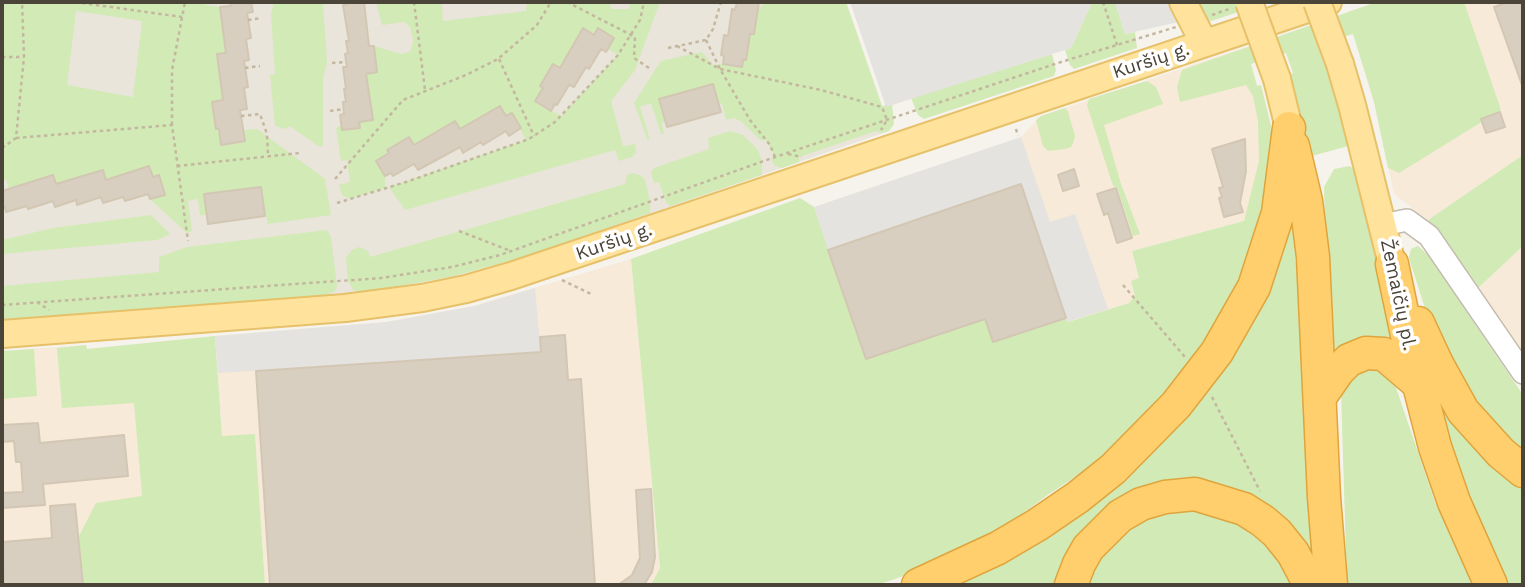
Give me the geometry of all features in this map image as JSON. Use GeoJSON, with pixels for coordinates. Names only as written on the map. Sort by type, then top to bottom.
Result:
{"type":"FeatureCollection","features":[{"type":"Feature","properties":{"kind":"highway"},"geometry":{"type":"LineString","coordinates":[[918,585],[998,548],[1078,497],[1113,469],[1177,405],[1230,331],[1254,287],[1278,213],[1289,128]]}},
{"type":"Feature","properties":{"kind":"highway"},"geometry":{"type":"LineString","coordinates":[[1289,128],[1306,201],[1313,257],[1331,585]]}},
{"type":"Feature","properties":{"kind":"highway"},"geometry":{"type":"LineString","coordinates":[[1392,264],[1437,365],[1456,400],[1479,431],[1523,471]]}},
{"type":"Feature","properties":{"kind":"highway","name":"Žemaičių pl."},"geometry":{"type":"LineString","coordinates":[[1392,264],[1435,447],[1454,502],[1491,585]]}},
{"type":"Feature","properties":{"kind":"highway"},"geometry":{"type":"LineString","coordinates":[[1320,397],[1338,370],[1349,360],[1366,354],[1384,354],[1419,384]]}},
{"type":"Feature","properties":{"kind":"highway"},"geometry":{"type":"LineString","coordinates":[[1071,585],[1088,548],[1120,516],[1141,504],[1165,497],[1195,494],[1244,509],[1263,521],[1293,553],[1310,585]]}},
{"type":"Feature","properties":{"kind":"main road","name":"Žemaičių pl."},"geometry":{"type":"LineString","coordinates":[[1317,2],[1340,64],[1392,264]]}},
{"type":"Feature","properties":{"kind":"main road","name":"Kuršių g."},"geometry":{"type":"LineString","coordinates":[[2,334],[345,308],[466,289],[512,276],[1194,22],[1328,2]]}},
{"type":"Feature","properties":{"kind":"main road"},"geometry":{"type":"LineString","coordinates":[[1243,4],[1277,79],[1289,128]]}},
{"type":"Feature","properties":{"kind":"street"},"geometry":{"type":"LineString","coordinates":[[1383,225],[1407,220],[1429,236],[1523,373]]}},
{"type":"Feature","properties":{"kind":"path"},"geometry":{"type":"LineString","coordinates":[[16,138],[24,57],[22,2]]}},
{"type":"Feature","properties":{"kind":"path"},"geometry":{"type":"LineString","coordinates":[[75,2],[182,17]]}},
{"type":"Feature","properties":{"kind":"path"},"geometry":{"type":"LineString","coordinates":[[185,2],[172,70],[172,125],[188,241]]}},
{"type":"Feature","properties":{"kind":"path"},"geometry":{"type":"LineString","coordinates":[[414,2],[425,90]]}},
{"type":"Feature","properties":{"kind":"path"},"geometry":{"type":"LineString","coordinates":[[335,179],[403,100],[466,75],[498,58],[537,25],[551,2]]}},
{"type":"Feature","properties":{"kind":"path"},"geometry":{"type":"LineString","coordinates":[[567,2],[635,37],[634,58],[649,68]]}},
{"type":"Feature","properties":{"kind":"path"},"geometry":{"type":"LineString","coordinates":[[337,203],[468,161],[534,136],[555,122],[618,55],[640,20],[644,2]]}},
{"type":"Feature","properties":{"kind":"path"},"geometry":{"type":"LineString","coordinates":[[668,48],[706,40],[713,29],[721,2]]}},
{"type":"Feature","properties":{"kind":"path"},"geometry":{"type":"LineString","coordinates":[[1103,2],[1117,45]]}},
{"type":"Feature","properties":{"kind":"path"},"geometry":{"type":"LineString","coordinates":[[2,304],[381,278],[452,267],[511,251],[775,157],[1243,4]]}},
{"type":"Feature","properties":{"kind":"path"},"geometry":{"type":"LineString","coordinates":[[248,20],[261,18]]}},
{"type":"Feature","properties":{"kind":"path"},"geometry":{"type":"LineString","coordinates":[[706,40],[750,120],[770,145],[775,157]]}},
{"type":"Feature","properties":{"kind":"path"},"geometry":{"type":"LineString","coordinates":[[677,46],[720,69],[821,90],[882,107],[887,120]]}},
{"type":"Feature","properties":{"kind":"path"},"geometry":{"type":"LineString","coordinates":[[2,57],[24,57]]}},
{"type":"Feature","properties":{"kind":"path"},"geometry":{"type":"LineString","coordinates":[[498,58],[534,136]]}},
{"type":"Feature","properties":{"kind":"path"},"geometry":{"type":"LineString","coordinates":[[332,63],[346,62]]}},
{"type":"Feature","properties":{"kind":"path"},"geometry":{"type":"LineString","coordinates":[[245,68],[260,66]]}},
{"type":"Feature","properties":{"kind":"path"},"geometry":{"type":"LineString","coordinates":[[330,111],[344,109]]}},
{"type":"Feature","properties":{"kind":"path"},"geometry":{"type":"LineString","coordinates":[[241,116],[260,114],[267,134],[268,155]]}},
{"type":"Feature","properties":{"kind":"path"},"geometry":{"type":"LineString","coordinates":[[2,148],[16,138],[172,125]]}},
{"type":"Feature","properties":{"kind":"path"},"geometry":{"type":"LineString","coordinates":[[177,166],[300,153]]}},
{"type":"Feature","properties":{"kind":"path"},"geometry":{"type":"LineString","coordinates":[[459,231],[511,251]]}},
{"type":"Feature","properties":{"kind":"path"},"geometry":{"type":"LineString","coordinates":[[1123,285],[1200,375],[1261,493]]}},
{"type":"Feature","properties":{"kind":"path"},"geometry":{"type":"LineString","coordinates":[[93,303],[98,297]]}},
{"type":"Feature","properties":{"kind":"shaded area"},"geometry":{"type":"Polygon","coordinates":[[[2,2],[846,2],[882,106],[886,106],[889,131],[527,256],[454,276],[363,293],[227,307],[2,321],[2,2]]]}},
{"type":"Feature","properties":{"kind":"shaded area"},"geometry":{"type":"Polygon","coordinates":[[[850,2],[1092,2],[1071,48],[886,107],[850,2]]]}},
{"type":"Feature","properties":{"kind":"shaded area"},"geometry":{"type":"Polygon","coordinates":[[[1115,2],[1169,2],[1179,22],[1125,34],[1115,2]]]}},
{"type":"Feature","properties":{"kind":"shaded area"},"geometry":{"type":"Polygon","coordinates":[[[1377,2],[1523,2],[1523,155],[1428,220],[1394,194],[1374,102],[1347,12],[1377,2]]]}},
{"type":"Feature","properties":{"kind":"shaded area"},"geometry":{"type":"Polygon","coordinates":[[[1246,47],[1257,86],[1261,85],[1271,126],[1244,221],[1132,251],[1139,278],[1135,296],[1129,303],[1067,322],[1065,318],[993,342],[985,319],[866,359],[829,250],[800,198],[814,207],[1021,137],[1041,116],[1246,47]]]}},
{"type":"Feature","properties":{"kind":"shaded area"},"geometry":{"type":"Polygon","coordinates":[[[1021,137],[1050,222],[1075,214],[1108,309],[1067,322],[1020,185],[828,250],[814,207],[1021,137]]]}},
{"type":"Feature","properties":{"kind":"shaded area"},"geometry":{"type":"Polygon","coordinates":[[[1523,246],[1523,356],[1477,289],[1523,246]]]}},
{"type":"Feature","properties":{"kind":"shaded area"},"geometry":{"type":"Polygon","coordinates":[[[631,259],[660,569],[651,585],[265,585],[255,435],[222,436],[215,336],[386,322],[431,314],[474,306],[631,259]]]}},
{"type":"Feature","properties":{"kind":"shaded area"},"geometry":{"type":"Polygon","coordinates":[[[535,288],[541,352],[218,373],[215,336],[386,322],[474,306],[535,288]]]}},
{"type":"Feature","properties":{"kind":"shaded area"},"geometry":{"type":"Polygon","coordinates":[[[86,345],[87,349],[130,345],[142,496],[79,536],[83,585],[2,585],[2,351],[86,345]]]}},
{"type":"Feature","properties":{"kind":"green space"},"geometry":{"type":"Polygon","coordinates":[[[2,2],[205,2],[205,5],[220,7],[226,53],[217,55],[223,100],[212,102],[221,144],[244,141],[243,130],[257,129],[325,179],[331,215],[268,224],[260,187],[205,194],[207,215],[200,215],[198,199],[188,201],[192,231],[187,233],[150,199],[164,195],[159,175],[153,177],[149,167],[106,180],[56,185],[53,175],[9,189],[6,179],[2,180],[2,2]],[[76,11],[67,85],[133,97],[142,21],[76,11]]]}},
{"type":"Feature","properties":{"kind":"green space"},"geometry":{"type":"Polygon","coordinates":[[[274,2],[323,2],[327,63],[323,78],[323,146],[318,146],[290,126],[286,129],[275,126],[270,75],[275,74],[271,14],[274,2]]]}},
{"type":"Feature","properties":{"kind":"green space"},"geometry":{"type":"Polygon","coordinates":[[[376,2],[442,2],[443,21],[526,11],[527,2],[610,2],[611,9],[629,9],[630,2],[660,2],[635,70],[611,101],[623,146],[635,144],[636,153],[619,161],[615,150],[405,210],[389,187],[526,140],[512,113],[506,116],[499,106],[461,132],[454,121],[432,134],[416,148],[409,137],[376,161],[385,176],[385,188],[350,199],[342,195],[339,185],[350,182],[347,160],[341,161],[336,128],[342,125],[360,128],[359,122],[373,120],[363,74],[377,72],[374,46],[401,54],[411,51],[413,40],[410,27],[404,22],[382,25],[376,2]],[[598,28],[594,35],[583,29],[563,70],[553,64],[540,85],[543,88],[536,102],[561,116],[618,55],[608,49],[614,38],[598,28]]]}},
{"type":"Feature","properties":{"kind":"green space"},"geometry":{"type":"Polygon","coordinates":[[[763,2],[846,2],[882,106],[892,104],[894,124],[889,131],[876,131],[799,157],[799,162],[782,168],[775,166],[771,159],[775,157],[766,140],[760,140],[742,122],[734,118],[726,120],[713,84],[659,99],[665,121],[662,123],[664,134],[661,134],[651,103],[640,107],[650,140],[647,139],[634,103],[661,61],[702,52],[713,65],[746,60],[750,34],[754,34],[758,7],[762,7],[763,2]]]}},
{"type":"Feature","properties":{"kind":"green space"},"geometry":{"type":"Polygon","coordinates":[[[1092,2],[1115,2],[1125,34],[1135,32],[1137,48],[1074,69],[1065,50],[1071,48],[1092,2]]]}},
{"type":"Feature","properties":{"kind":"green space"},"geometry":{"type":"Polygon","coordinates":[[[1193,2],[1269,2],[1208,22],[1193,2]]]}},
{"type":"Feature","properties":{"kind":"green space"},"geometry":{"type":"Polygon","coordinates":[[[1377,2],[1464,2],[1501,110],[1399,173],[1388,168],[1374,102],[1353,34],[1319,44],[1325,62],[1329,61],[1352,145],[1312,156],[1289,75],[1293,73],[1286,53],[1251,64],[1257,86],[1261,85],[1271,126],[1274,152],[1271,202],[1225,316],[1169,389],[1107,456],[1046,496],[997,533],[912,573],[877,585],[651,585],[660,568],[631,259],[800,198],[814,207],[866,359],[985,319],[993,342],[1066,318],[1068,322],[1129,303],[1135,296],[1131,281],[1139,278],[1132,251],[1244,221],[1259,161],[1258,121],[1253,96],[1246,85],[1180,102],[1177,87],[1182,70],[1377,2]]]}},
{"type":"Feature","properties":{"kind":"green space"},"geometry":{"type":"Polygon","coordinates":[[[1052,54],[1056,70],[1054,76],[924,119],[918,115],[911,98],[1052,54]]]}},
{"type":"Feature","properties":{"kind":"green space"},"geometry":{"type":"Polygon","coordinates":[[[1147,81],[1156,87],[1163,104],[1104,125],[1121,184],[1140,234],[1133,236],[1117,187],[1113,186],[1087,105],[1089,99],[1147,81]]]}},
{"type":"Feature","properties":{"kind":"green space"},"geometry":{"type":"Polygon","coordinates":[[[1065,108],[1075,136],[1073,143],[1065,149],[1048,151],[1043,146],[1036,120],[1065,108]]]}},
{"type":"Feature","properties":{"kind":"green space"},"geometry":{"type":"Polygon","coordinates":[[[730,131],[743,135],[758,150],[762,175],[670,206],[659,182],[654,183],[651,173],[654,168],[709,149],[708,138],[730,131]]]}},
{"type":"Feature","properties":{"kind":"green space"},"geometry":{"type":"Polygon","coordinates":[[[1523,155],[1523,246],[1477,289],[1428,220],[1523,155]]]}},
{"type":"Feature","properties":{"kind":"green space"},"geometry":{"type":"Polygon","coordinates":[[[1350,166],[1361,175],[1399,345],[1329,359],[1324,187],[1334,169],[1350,166]]]}},
{"type":"Feature","properties":{"kind":"green space"},"geometry":{"type":"Polygon","coordinates":[[[632,173],[645,180],[650,213],[527,256],[454,276],[363,293],[353,290],[348,280],[346,258],[352,250],[359,247],[368,251],[370,257],[625,184],[627,175],[632,173]]]}},
{"type":"Feature","properties":{"kind":"green space"},"geometry":{"type":"Polygon","coordinates":[[[151,215],[170,234],[157,240],[2,254],[2,240],[53,228],[151,215]]]}},
{"type":"Feature","properties":{"kind":"green space"},"geometry":{"type":"Polygon","coordinates":[[[1292,224],[1303,335],[1306,460],[1316,564],[1300,542],[1165,492],[1065,585],[935,585],[1134,461],[1284,226],[1292,224]]]}},
{"type":"Feature","properties":{"kind":"green space"},"geometry":{"type":"Polygon","coordinates":[[[327,230],[331,237],[337,286],[335,291],[322,297],[227,307],[2,321],[2,286],[159,272],[159,257],[187,247],[327,230]]]}},
{"type":"Feature","properties":{"kind":"green space"},"geometry":{"type":"Polygon","coordinates":[[[1418,246],[1429,256],[1523,395],[1523,464],[1508,451],[1436,343],[1409,258],[1411,249],[1418,246]]]}},
{"type":"Feature","properties":{"kind":"green space"},"geometry":{"type":"Polygon","coordinates":[[[215,336],[222,436],[255,434],[265,585],[83,585],[79,536],[96,503],[142,496],[134,403],[62,408],[57,348],[86,345],[87,349],[215,336]]]}},
{"type":"Feature","properties":{"kind":"green space"},"geometry":{"type":"Polygon","coordinates":[[[34,349],[37,396],[2,399],[2,351],[34,349]]]}},
{"type":"Feature","properties":{"kind":"green space"},"geometry":{"type":"Polygon","coordinates":[[[1426,367],[1523,480],[1523,585],[1505,585],[1458,481],[1426,367]]]}},
{"type":"Feature","properties":{"kind":"green space"},"geometry":{"type":"Polygon","coordinates":[[[1382,368],[1393,379],[1435,502],[1478,585],[1347,585],[1341,392],[1353,370],[1382,368]]]}},
{"type":"Feature","properties":{"kind":"green space"},"geometry":{"type":"Polygon","coordinates":[[[1166,503],[1246,518],[1299,585],[1080,585],[1106,536],[1166,503]]]}},
{"type":"Feature","properties":{"kind":"building"},"geometry":{"type":"Polygon","coordinates":[[[230,2],[251,2],[253,12],[247,13],[251,38],[246,39],[249,60],[244,61],[248,87],[244,88],[247,109],[240,110],[245,141],[221,145],[212,102],[223,100],[217,54],[226,53],[220,7],[231,6],[230,2]]]}},
{"type":"Feature","properties":{"kind":"building"},"geometry":{"type":"Polygon","coordinates":[[[347,2],[364,2],[369,46],[374,46],[377,72],[366,74],[373,120],[359,122],[360,128],[342,130],[340,115],[344,114],[343,102],[346,102],[343,67],[347,67],[346,41],[349,41],[343,5],[348,4],[347,2]]]}},
{"type":"Feature","properties":{"kind":"building"},"geometry":{"type":"Polygon","coordinates":[[[737,2],[759,2],[754,34],[750,34],[746,60],[743,60],[742,67],[723,64],[724,56],[721,55],[724,35],[728,36],[732,9],[735,10],[737,2]]]}},
{"type":"Feature","properties":{"kind":"building"},"geometry":{"type":"Polygon","coordinates":[[[1509,2],[1523,2],[1522,85],[1494,7],[1509,2]]]}},
{"type":"Feature","properties":{"kind":"building"},"geometry":{"type":"Polygon","coordinates":[[[583,28],[594,35],[598,28],[614,38],[606,52],[601,49],[589,69],[586,67],[574,87],[569,85],[551,111],[535,101],[543,88],[540,86],[553,64],[560,68],[583,28]]]}},
{"type":"Feature","properties":{"kind":"building"},"geometry":{"type":"Polygon","coordinates":[[[713,84],[721,112],[667,127],[659,99],[713,84]]]}},
{"type":"Feature","properties":{"kind":"building"},"geometry":{"type":"Polygon","coordinates":[[[500,106],[506,116],[512,113],[521,128],[509,136],[506,131],[463,153],[460,147],[418,170],[414,164],[393,176],[391,173],[385,176],[376,161],[389,153],[387,150],[409,137],[414,145],[455,121],[460,129],[500,106]]]}},
{"type":"Feature","properties":{"kind":"building"},"geometry":{"type":"Polygon","coordinates":[[[1500,112],[1505,127],[1486,133],[1481,119],[1500,112]]]}},
{"type":"Feature","properties":{"kind":"building"},"geometry":{"type":"Polygon","coordinates":[[[1245,139],[1246,171],[1240,203],[1243,212],[1224,217],[1219,198],[1222,197],[1219,188],[1223,187],[1212,149],[1245,139]]]}},
{"type":"Feature","properties":{"kind":"building"},"geometry":{"type":"Polygon","coordinates":[[[149,166],[153,177],[159,175],[165,195],[150,199],[148,194],[125,201],[123,197],[103,203],[101,197],[77,205],[76,200],[55,207],[53,201],[6,212],[5,207],[2,208],[2,191],[53,175],[56,184],[103,170],[106,180],[149,166]]]}},
{"type":"Feature","properties":{"kind":"building"},"geometry":{"type":"Polygon","coordinates":[[[1074,169],[1079,186],[1063,191],[1058,175],[1074,169]]]}},
{"type":"Feature","properties":{"kind":"building"},"geometry":{"type":"Polygon","coordinates":[[[1021,184],[1066,318],[993,342],[985,319],[866,359],[828,250],[1021,184]]]}},
{"type":"Feature","properties":{"kind":"building"},"geometry":{"type":"Polygon","coordinates":[[[261,187],[265,216],[208,224],[204,194],[261,187]]]}},
{"type":"Feature","properties":{"kind":"building"},"geometry":{"type":"Polygon","coordinates":[[[1116,188],[1132,238],[1117,243],[1108,213],[1104,215],[1097,194],[1116,188]]]}},
{"type":"Feature","properties":{"kind":"building"},"geometry":{"type":"Polygon","coordinates":[[[565,335],[568,380],[581,379],[595,585],[270,585],[256,371],[541,352],[540,337],[565,335]]]}},
{"type":"Feature","properties":{"kind":"building"},"geometry":{"type":"Polygon","coordinates":[[[38,423],[40,443],[124,435],[128,476],[43,484],[45,505],[2,508],[2,493],[23,492],[21,462],[16,462],[14,441],[2,442],[2,425],[38,423]]]}},
{"type":"Feature","properties":{"kind":"building"},"geometry":{"type":"Polygon","coordinates":[[[651,489],[655,557],[652,572],[644,585],[618,585],[632,575],[640,558],[636,490],[651,489]]]}},
{"type":"Feature","properties":{"kind":"building"},"geometry":{"type":"Polygon","coordinates":[[[75,504],[83,585],[4,585],[2,542],[52,538],[50,506],[75,504]]]}}]}
